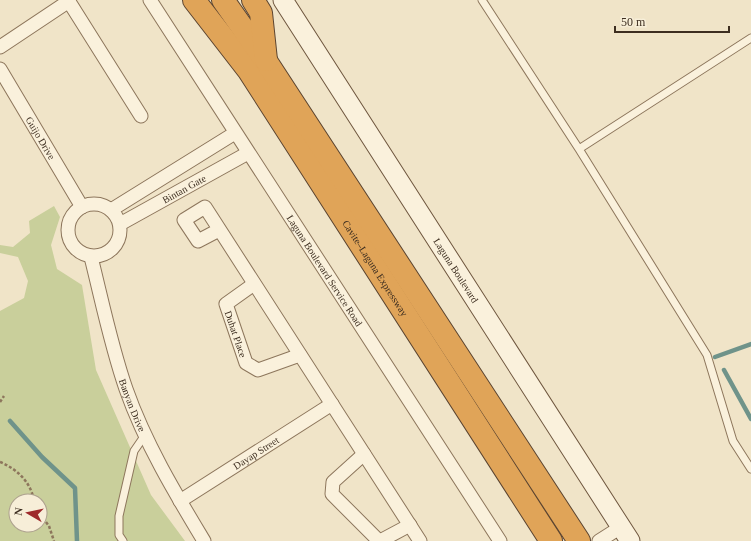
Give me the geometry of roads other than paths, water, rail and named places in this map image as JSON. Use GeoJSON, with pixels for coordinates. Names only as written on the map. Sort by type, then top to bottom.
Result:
{"type":"FeatureCollection","features":[{"type":"Feature","properties":{"kind":"highway","name":"Cavite–Laguna Expressway"},"geometry":{"type":"LineString","coordinates":[[194,0],[249,71],[548,536]]}},
{"type":"Feature","properties":{"kind":"highway"},"geometry":{"type":"LineString","coordinates":[[223,0],[266,61],[579,541]]}},
{"type":"Feature","properties":{"kind":"highway"},"geometry":{"type":"LineString","coordinates":[[253,0],[261,13],[266,61]]}},
{"type":"Feature","properties":{"kind":"main road","name":"Laguna Boulevard"},"geometry":{"type":"LineString","coordinates":[[283,0],[625,534]]}},
{"type":"Feature","properties":{"kind":"street","name":"Laguna Boulevard Service Road"},"geometry":{"type":"LineString","coordinates":[[150,0],[500,541]]}},
{"type":"Feature","properties":{"kind":"street"},"geometry":{"type":"LineString","coordinates":[[0,47],[68,1],[140,116]]}},
{"type":"Feature","properties":{"kind":"street","name":"Guijo Drive"},"geometry":{"type":"LineString","coordinates":[[0,68],[82,207]]}},
{"type":"Feature","properties":{"kind":"street","name":"Bintan Gate"},"geometry":{"type":"LineString","coordinates":[[111,210],[235,133]]}},
{"type":"Feature","properties":{"kind":"street","name":"Bintan Gate"},"geometry":{"type":"LineString","coordinates":[[120,224],[248,153]]}},
{"type":"Feature","properties":{"kind":"street"},"geometry":{"type":"LineString","coordinates":[[97,204],[111,210],[120,224],[118,241],[114,248],[99,256],[91,257],[84,255],[74,247],[68,235],[68,228],[72,216],[82,207],[97,204]]}},
{"type":"Feature","properties":{"kind":"street"},"geometry":{"type":"LineString","coordinates":[[219,230],[420,541]]}},
{"type":"Feature","properties":{"kind":"street","name":"Banyan Drive"},"geometry":{"type":"LineString","coordinates":[[91,257],[126,389],[145,435],[180,501],[204,541]]}},
{"type":"Feature","properties":{"kind":"street","name":"Duhat Place"},"geometry":{"type":"LineString","coordinates":[[254,284],[226,304],[246,363],[258,370],[300,355]]}},
{"type":"Feature","properties":{"kind":"street","name":"Dayap Street"},"geometry":{"type":"LineString","coordinates":[[180,501],[332,404]]}},
{"type":"Feature","properties":{"kind":"street"},"geometry":{"type":"LineString","coordinates":[[364,454],[333,482],[332,494],[380,541],[410,525]]}},
{"type":"Feature","properties":{"kind":"street"},"geometry":{"type":"LineString","coordinates":[[599,541],[625,534]]}},
{"type":"Feature","properties":{"kind":"lane"},"geometry":{"type":"LineString","coordinates":[[482,0],[579,149],[707,355],[733,441],[751,469]]}},
{"type":"Feature","properties":{"kind":"lane"},"geometry":{"type":"LineString","coordinates":[[579,149],[751,38]]}},
{"type":"Feature","properties":{"kind":"lane"},"geometry":{"type":"LineString","coordinates":[[123,541],[119,535],[119,516],[134,451],[145,435]]}},
{"type":"Feature","properties":{"kind":"waterway"},"geometry":{"type":"LineString","coordinates":[[715,357],[751,344]]}},
{"type":"Feature","properties":{"kind":"waterway"},"geometry":{"type":"LineString","coordinates":[[724,370],[751,419]]}},
{"type":"Feature","properties":{"kind":"waterway"},"geometry":{"type":"LineString","coordinates":[[10,421],[42,457],[75,488],[77,541]]}}]}
